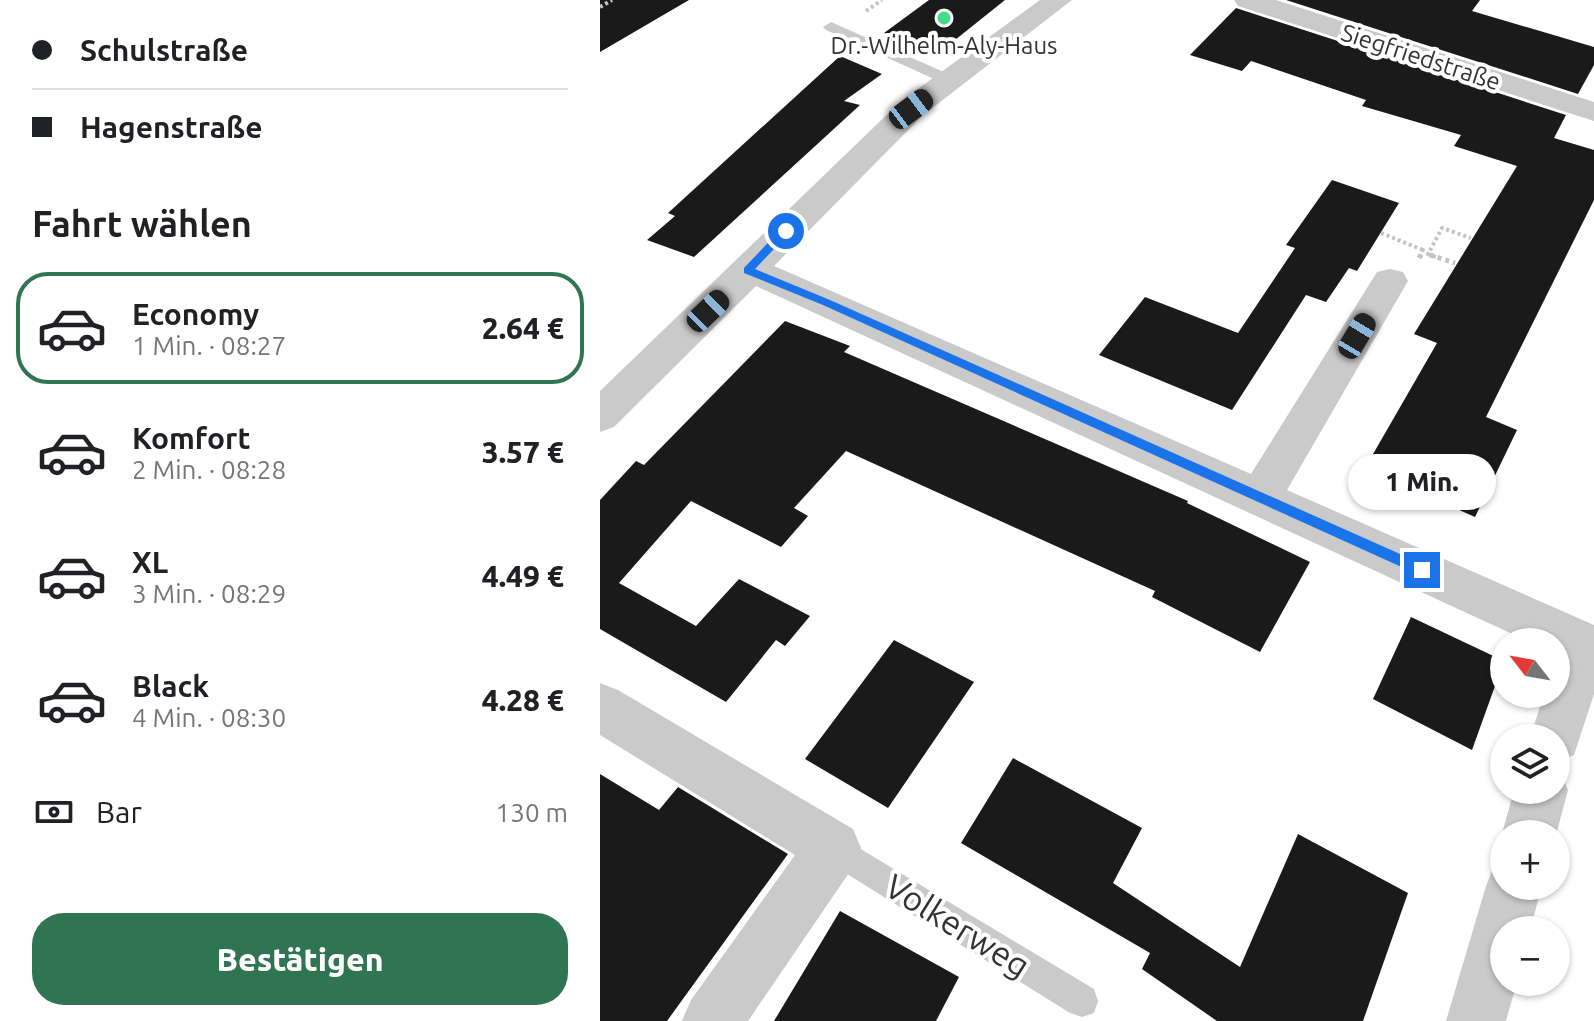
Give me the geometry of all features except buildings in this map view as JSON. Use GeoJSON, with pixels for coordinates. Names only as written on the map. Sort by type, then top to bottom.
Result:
{"type":"FeatureCollection","features":[{"type":"Feature","properties":{"kind":"street"},"geometry":{"type":"LineString","coordinates":[[600,416],[911,109],[1058,0]]}},
{"type":"Feature","properties":{"kind":"street","name":"Siegfriedstraße"},"geometry":{"type":"LineString","coordinates":[[1248,0],[1594,112]]}},
{"type":"Feature","properties":{"kind":"street"},"geometry":{"type":"LineString","coordinates":[[747,270],[769,277],[1589,646],[1561,724]]}},
{"type":"Feature","properties":{"kind":"street"},"geometry":{"type":"LineString","coordinates":[[1260,497],[1403,273]]}},
{"type":"Feature","properties":{"kind":"street","name":"Volkerweg"},"geometry":{"type":"LineString","coordinates":[[600,707],[834,848]]}},
{"type":"Feature","properties":{"kind":"street"},"geometry":{"type":"LineString","coordinates":[[712,1021],[834,848]]}},
{"type":"Feature","properties":{"kind":"street"},"geometry":{"type":"LineString","coordinates":[[1476,1021],[1510,900]]}},
{"type":"Feature","properties":{"kind":"lane"},"geometry":{"type":"LineString","coordinates":[[831,27],[949,80]]}},
{"type":"Feature","properties":{"kind":"lane","name":"Volkerweg"},"geometry":{"type":"LineString","coordinates":[[834,848],[1082,1001]]}},
{"type":"Feature","properties":{"kind":"path"},"geometry":{"type":"LineString","coordinates":[[600,7],[612,0]]}},
{"type":"Feature","properties":{"kind":"path"},"geometry":{"type":"LineString","coordinates":[[1403,273],[1426,252],[1442,228],[1471,238]]}},
{"type":"Feature","properties":{"kind":"path"},"geometry":{"type":"LineString","coordinates":[[1381,233],[1455,263]]}},
{"type":"Feature","properties":{"kind":"place","name":"Dr.-Wilhelm-Aly-Haus"},"geometry":{"type":"Point","coordinates":[944,18]}},
{"type":"Feature","properties":{"kind":"route"},"geometry":{"type":"LineString","coordinates":[[786,231],[747,270],[769,277],[1422,570]]}}]}
